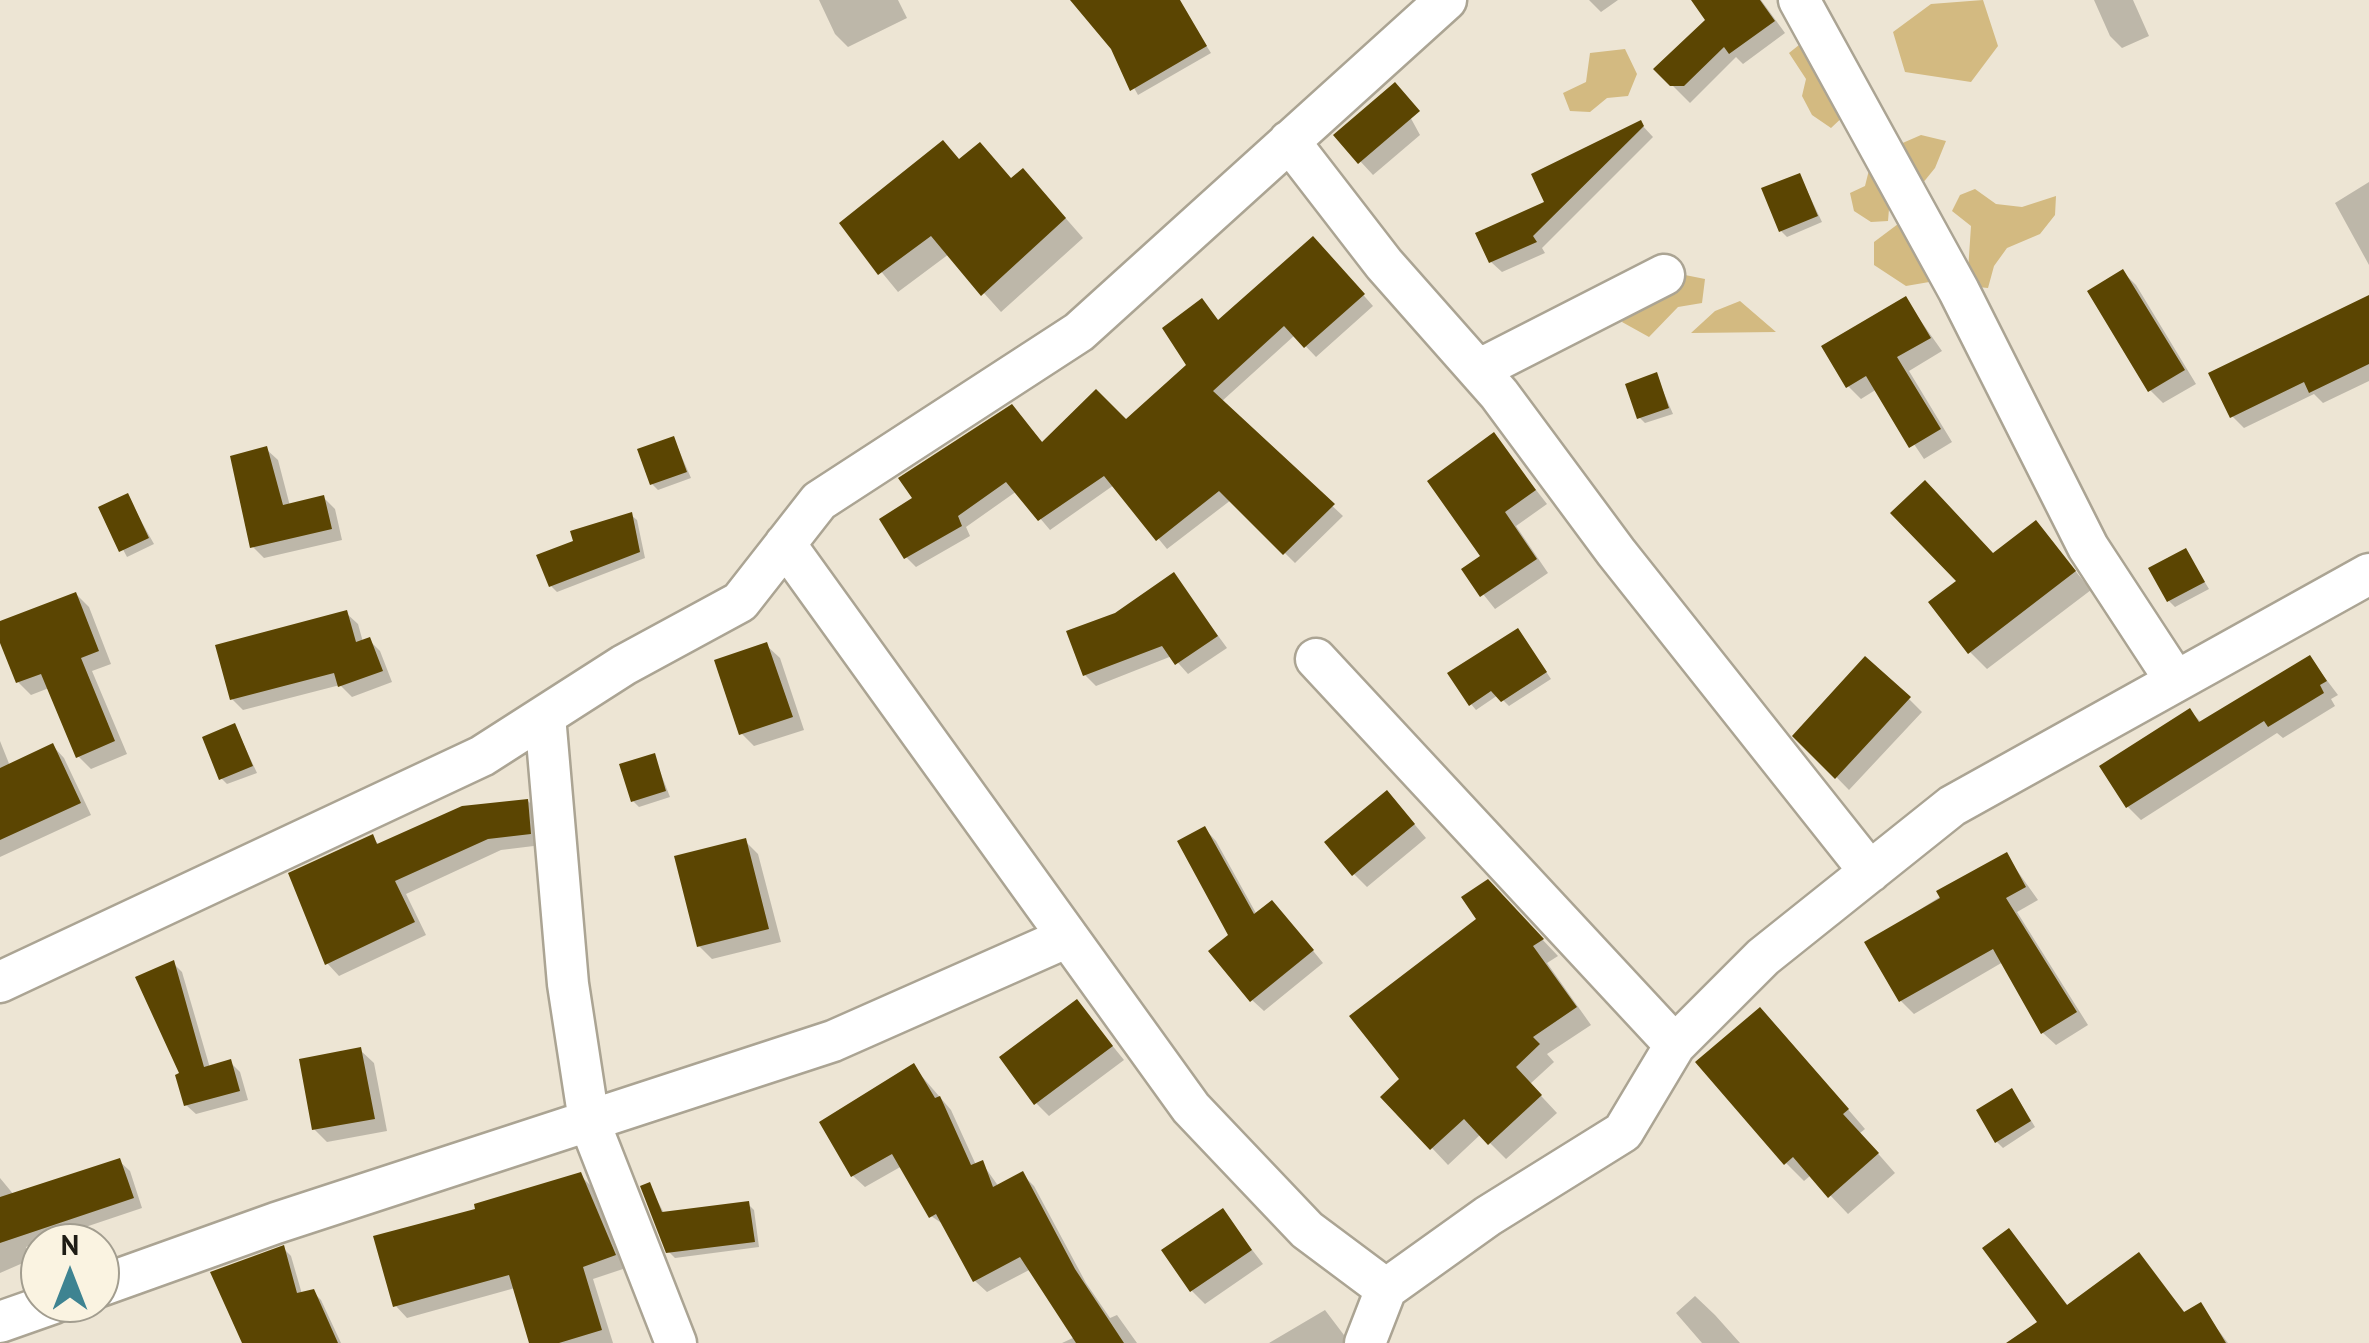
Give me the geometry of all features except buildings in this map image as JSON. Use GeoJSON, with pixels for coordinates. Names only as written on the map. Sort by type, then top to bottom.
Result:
{"type":"FeatureCollection","features":[{"type":"Feature","properties":{"kind":"street"},"geometry":{"type":"LineString","coordinates":[[0,982],[482,756],[624,664],[740,602],[819,501],[1079,332],[1446,0]]}},
{"type":"Feature","properties":{"kind":"street"},"geometry":{"type":"LineString","coordinates":[[1799,0],[1959,291],[2088,548],[2175,680]]}},
{"type":"Feature","properties":{"kind":"street"},"geometry":{"type":"LineString","coordinates":[[1290,141],[1384,264],[1478,370],[1870,872]]}},
{"type":"Feature","properties":{"kind":"street"},"geometry":{"type":"LineString","coordinates":[[1478,370],[1664,275]]}},
{"type":"Feature","properties":{"kind":"street"},"geometry":{"type":"LineString","coordinates":[[785,544],[1191,1108],[1307,1230],[1386,1289]]}},
{"type":"Feature","properties":{"kind":"street"},"geometry":{"type":"LineString","coordinates":[[1366,1343],[1386,1289],[1488,1216],[1623,1132],[1675,1045],[1763,957],[1952,806],[2369,574]]}},
{"type":"Feature","properties":{"kind":"street"},"geometry":{"type":"LineString","coordinates":[[1316,660],[1675,1045]]}},
{"type":"Feature","properties":{"kind":"street"},"geometry":{"type":"LineString","coordinates":[[545,716],[568,984],[589,1121],[676,1343]]}},
{"type":"Feature","properties":{"kind":"street"},"geometry":{"type":"LineString","coordinates":[[120,1279],[276,1223],[834,1040],[1068,937]]}},
{"type":"Feature","properties":{"kind":"shaded area"},"geometry":{"type":"Polygon","coordinates":[[[1983,0],[1998,46],[1971,82],[1905,72],[1893,32],[1931,4],[1983,0]]]}},
{"type":"Feature","properties":{"kind":"shaded area"},"geometry":{"type":"Polygon","coordinates":[[[1799,45],[1815,51],[1847,113],[1831,128],[1812,115],[1802,96],[1806,79],[1789,53],[1799,45]]]}},
{"type":"Feature","properties":{"kind":"shaded area"},"geometry":{"type":"Polygon","coordinates":[[[1625,49],[1637,74],[1628,96],[1607,98],[1590,112],[1570,111],[1563,93],[1586,82],[1590,53],[1625,49]]]}},
{"type":"Feature","properties":{"kind":"shaded area"},"geometry":{"type":"Polygon","coordinates":[[[1921,135],[1946,141],[1935,168],[1922,184],[1898,145],[1921,135]]]}},
{"type":"Feature","properties":{"kind":"shaded area"},"geometry":{"type":"Polygon","coordinates":[[[1871,162],[1890,197],[1888,221],[1871,222],[1854,211],[1850,193],[1865,186],[1871,162]]]}},
{"type":"Feature","properties":{"kind":"shaded area"},"geometry":{"type":"Polygon","coordinates":[[[1975,189],[1996,204],[2022,207],[2056,196],[2055,215],[2040,234],[2007,248],[1994,266],[1988,288],[1967,286],[1971,226],[1952,211],[1960,195],[1975,189]]]}},
{"type":"Feature","properties":{"kind":"shaded area"},"geometry":{"type":"Polygon","coordinates":[[[1906,218],[1935,281],[1906,286],[1874,265],[1874,242],[1906,218]]]}},
{"type":"Feature","properties":{"kind":"shaded area"},"geometry":{"type":"Polygon","coordinates":[[[1685,275],[1705,279],[1702,303],[1678,307],[1649,337],[1622,322],[1635,299],[1668,287],[1685,275]]]}},
{"type":"Feature","properties":{"kind":"shaded area"},"geometry":{"type":"Polygon","coordinates":[[[1740,301],[1776,332],[1691,333],[1715,311],[1740,301]]]}}]}
